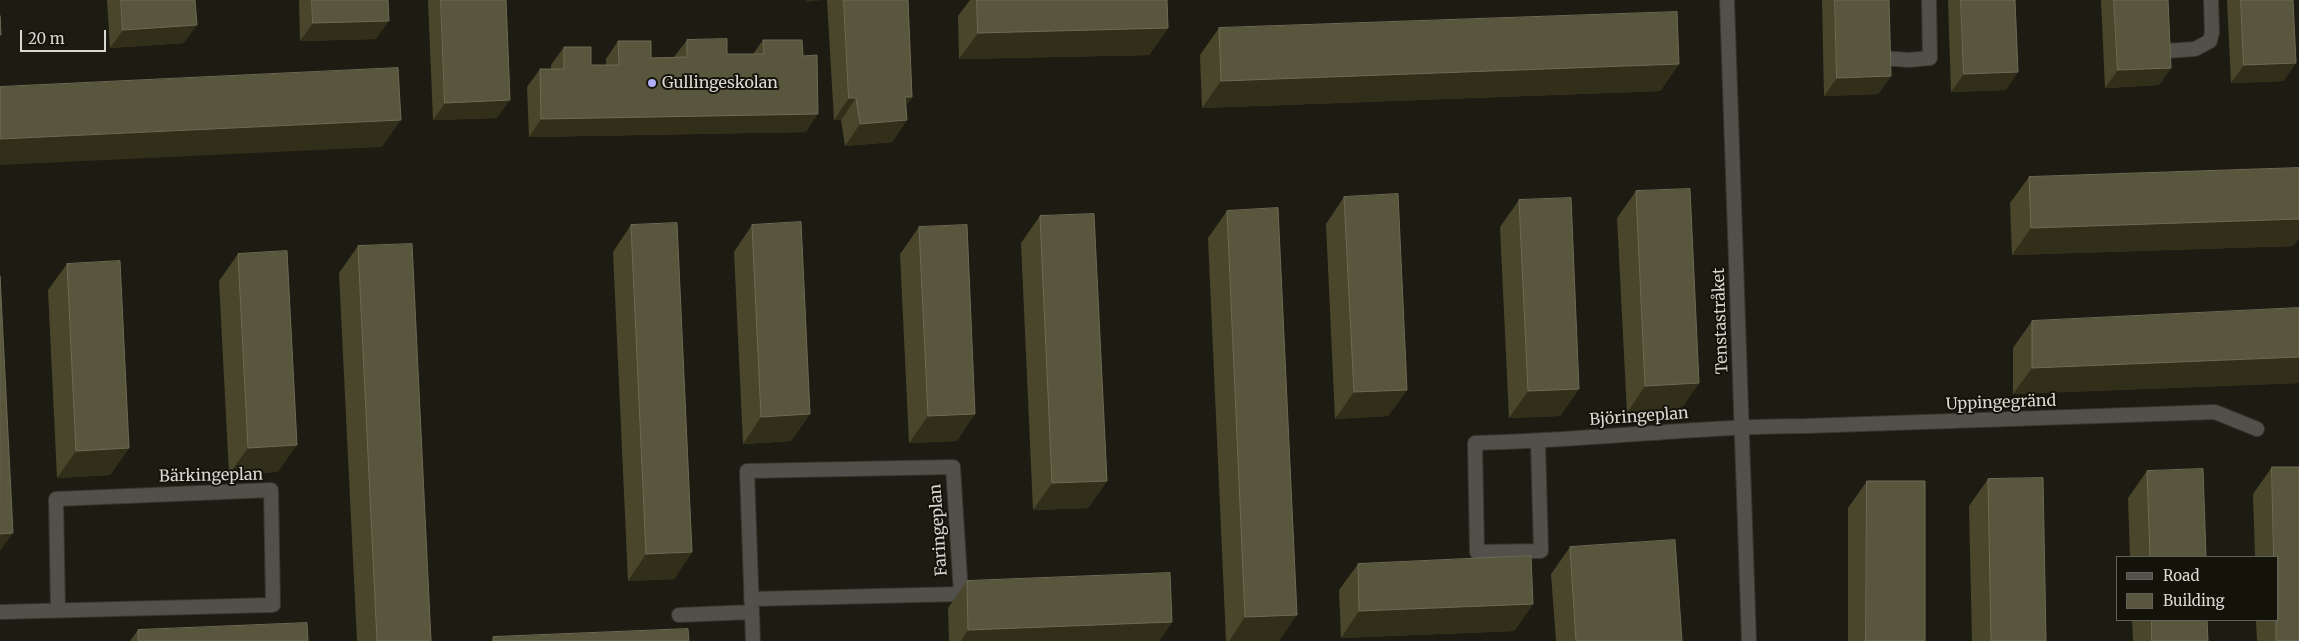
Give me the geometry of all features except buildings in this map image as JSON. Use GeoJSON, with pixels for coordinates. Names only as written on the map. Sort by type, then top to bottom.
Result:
{"type":"FeatureCollection","features":[{"type":"Feature","properties":{"kind":"street","name":"Tenstastråket"},"geometry":{"type":"LineString","coordinates":[[1727,0],[1749,641]]}},
{"type":"Feature","properties":{"kind":"street"},"geometry":{"type":"LineString","coordinates":[[1881,39],[1882,58],[1909,60],[1930,58],[1929,0]]}},
{"type":"Feature","properties":{"kind":"street"},"geometry":{"type":"LineString","coordinates":[[2158,0],[2160,41],[2166,51],[2194,49],[2210,41],[2212,32],[2211,0]]}},
{"type":"Feature","properties":{"kind":"street","name":"Uppingegränd"},"geometry":{"type":"LineString","coordinates":[[1743,426],[1826,426],[2215,412],[2256,429]]}},
{"type":"Feature","properties":{"kind":"street","name":"Björingeplan"},"geometry":{"type":"LineString","coordinates":[[1538,442],[1541,551],[1477,552],[1476,443],[1538,442],[1743,426]]}},
{"type":"Feature","properties":{"kind":"street","name":"Faringeplan"},"geometry":{"type":"LineString","coordinates":[[751,606],[961,594],[953,467],[747,472],[751,606],[753,641]]}},
{"type":"Feature","properties":{"kind":"street","name":"Bärkingeplan"},"geometry":{"type":"LineString","coordinates":[[0,612],[273,605],[271,490],[56,499],[58,610]]}},
{"type":"Feature","properties":{"kind":"street"},"geometry":{"type":"LineString","coordinates":[[679,615],[751,606]]}},
{"type":"Feature","properties":{"kind":"place","name":"Gullingeskolan"},"geometry":{"type":"Point","coordinates":[652,83]}}]}
